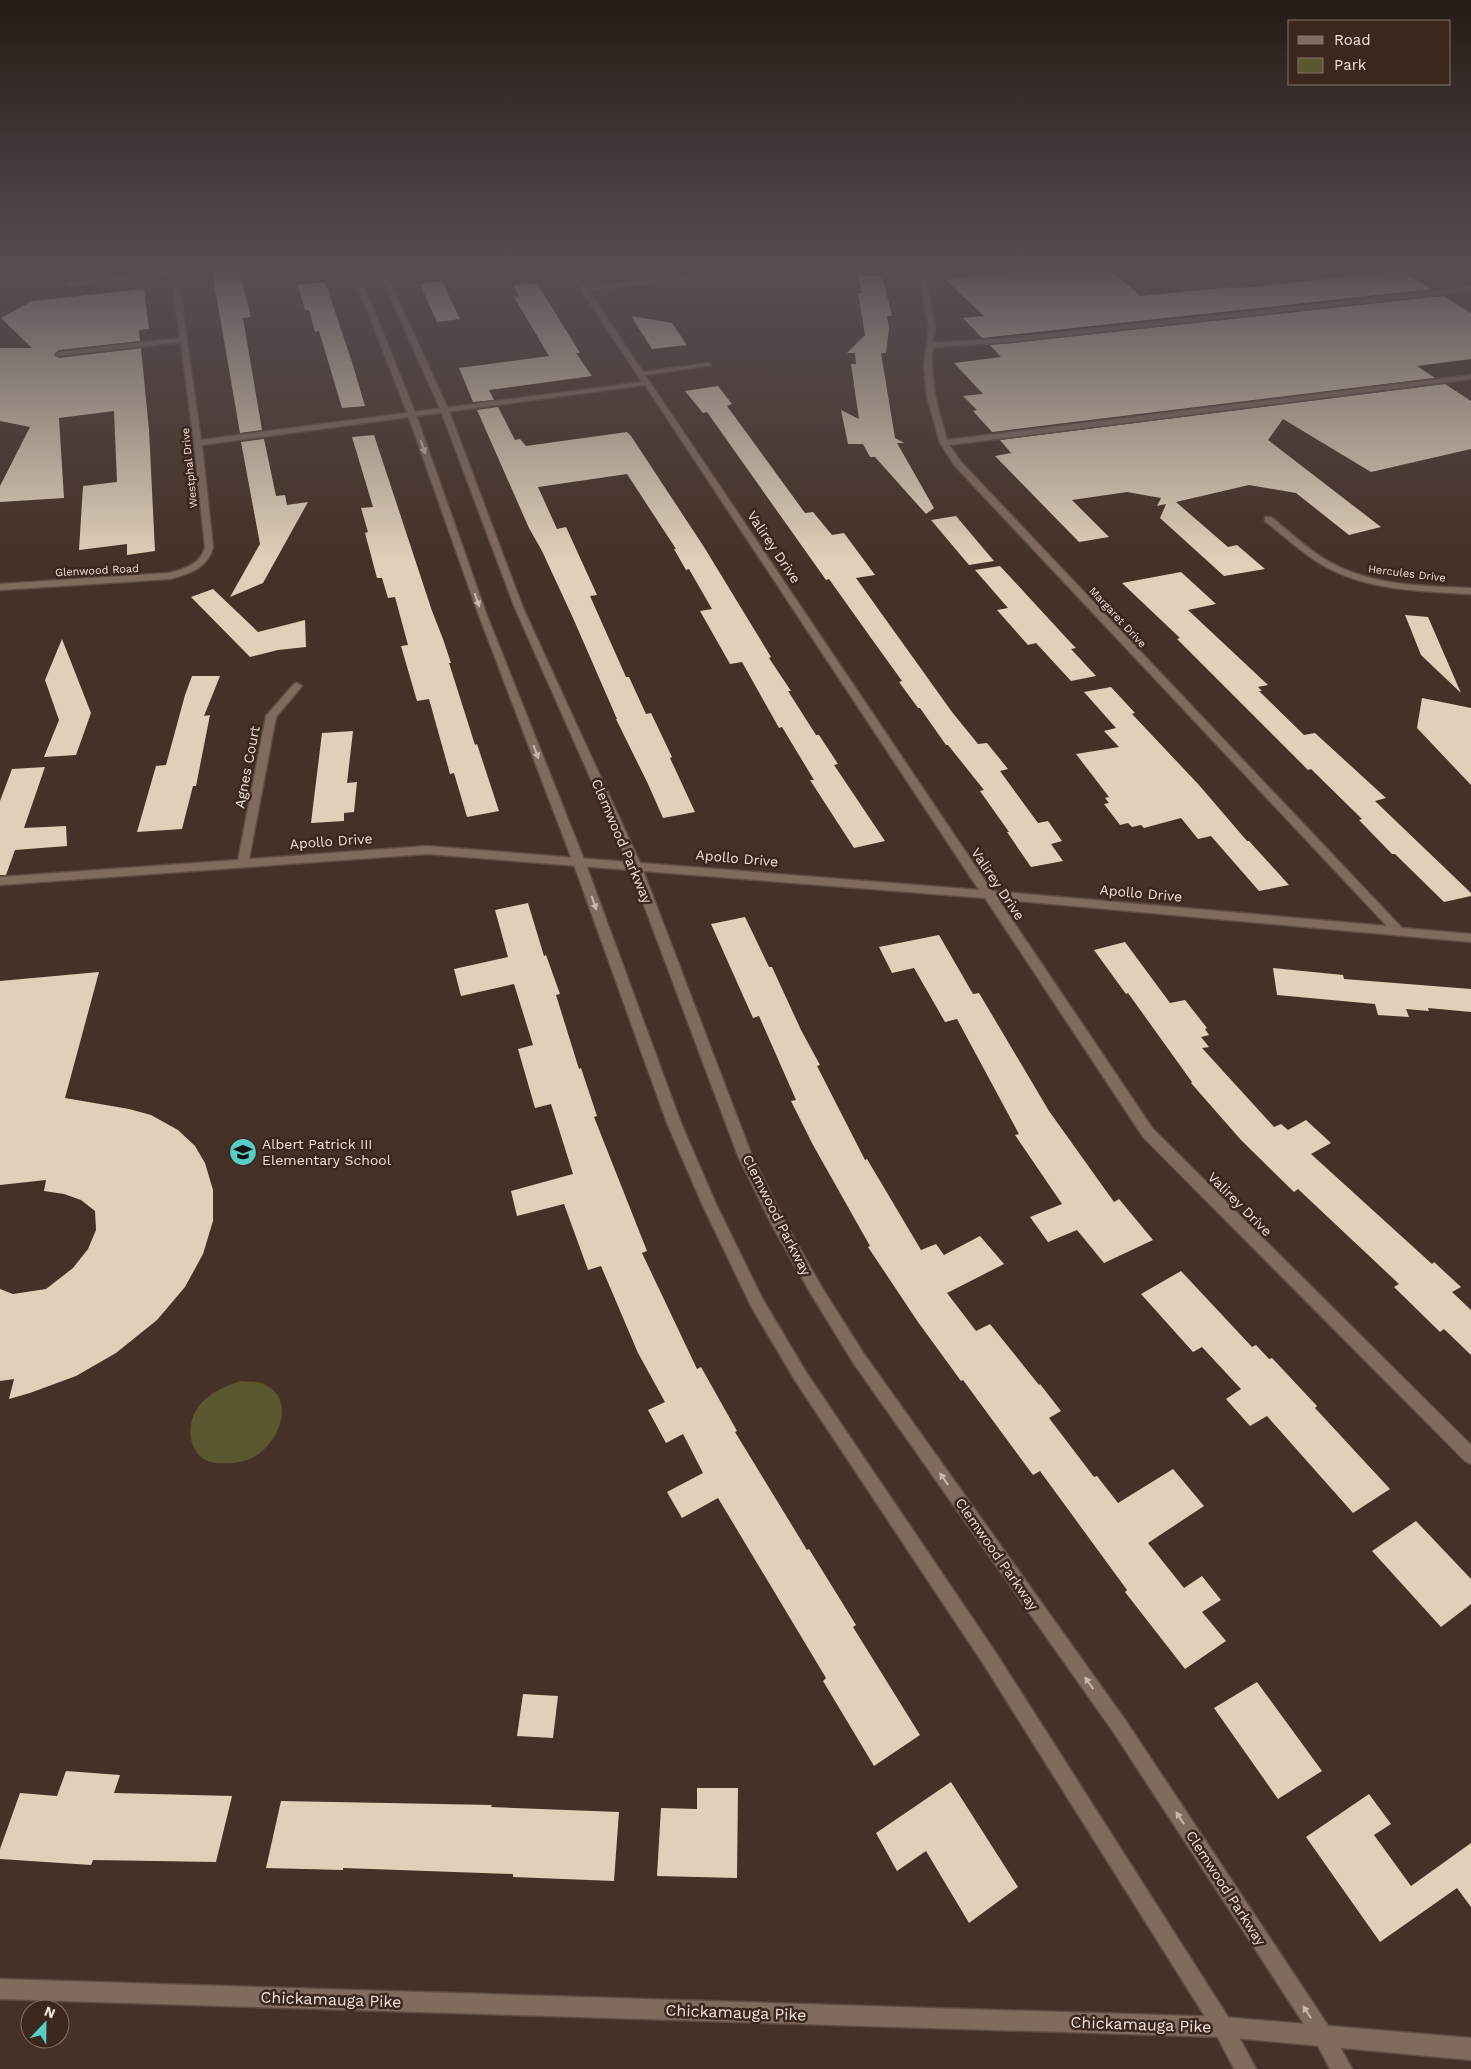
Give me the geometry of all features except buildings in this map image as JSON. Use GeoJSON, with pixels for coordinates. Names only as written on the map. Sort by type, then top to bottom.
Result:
{"type":"FeatureCollection","features":[{"type":"Feature","properties":{"kind":"street","name":"Westphal Drive"},"geometry":{"type":"LineString","coordinates":[[187,368],[198,443],[208,547],[206,557],[194,567]]}},
{"type":"Feature","properties":{"kind":"street"},"geometry":{"type":"LineString","coordinates":[[393,368],[482,613],[579,862],[674,1123],[708,1204],[757,1303],[801,1377],[995,1667],[1223,2027],[1245,2069]]}},
{"type":"Feature","properties":{"kind":"street","name":"Clemwood Parkway"},"geometry":{"type":"LineString","coordinates":[[425,368],[445,411],[518,608],[635,865],[745,1156],[778,1223],[816,1290],[859,1359],[1120,1727],[1324,2037],[1341,2069]]}},
{"type":"Feature","properties":{"kind":"street","name":"Valirey Drive"},"geometry":{"type":"LineString","coordinates":[[636,368],[986,894],[1148,1133],[1471,1456]]}},
{"type":"Feature","properties":{"kind":"street"},"geometry":{"type":"LineString","coordinates":[[198,443],[412,416],[644,379],[696,368]]}},
{"type":"Feature","properties":{"kind":"street","name":"Margaret Drive"},"geometry":{"type":"LineString","coordinates":[[928,368],[927,379],[944,443],[958,464],[1399,932]]}},
{"type":"Feature","properties":{"kind":"street"},"geometry":{"type":"LineString","coordinates":[[944,443],[1471,378]]}},
{"type":"Feature","properties":{"kind":"street","name":"Hercules Drive"},"geometry":{"type":"LineString","coordinates":[[1268,519],[1322,561],[1342,572],[1368,581],[1403,586],[1471,591]]}},
{"type":"Feature","properties":{"kind":"street","name":"Glenwood Road"},"geometry":{"type":"LineString","coordinates":[[0,587],[150,579],[170,576],[194,567]]}},
{"type":"Feature","properties":{"kind":"street","name":"Agnes Court"},"geometry":{"type":"LineString","coordinates":[[243,862],[271,716],[297,686]]}},
{"type":"Feature","properties":{"kind":"street","name":"Apollo Drive"},"geometry":{"type":"LineString","coordinates":[[0,881],[427,850],[986,894],[1471,938]]}},
{"type":"Feature","properties":{"kind":"street","name":"Chickamauga Pike"},"geometry":{"type":"LineString","coordinates":[[0,1989],[1223,2027],[1471,2049]]}},
{"type":"Feature","properties":{"kind":"green space"},"geometry":{"type":"Polygon","coordinates":[[[241,1381],[262,1383],[274,1391],[280,1399],[282,1409],[278,1430],[265,1448],[252,1458],[232,1463],[216,1463],[207,1460],[199,1456],[191,1440],[191,1422],[194,1414],[203,1401],[213,1393],[241,1381]]]}},
{"type":"Feature","properties":{"kind":"place","name":"Albert Patrick III Elementary School"},"geometry":{"type":"Point","coordinates":[243,1152]}}]}
